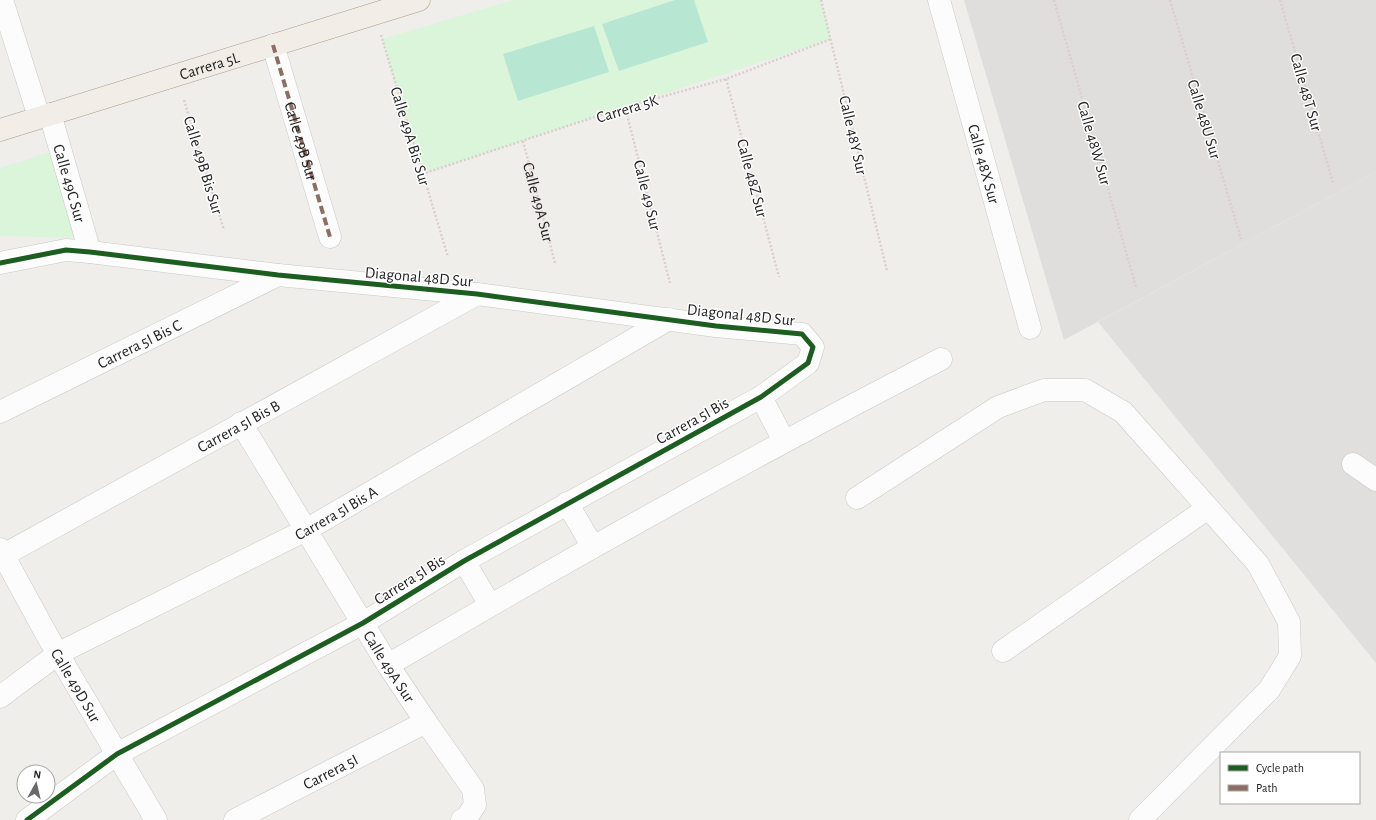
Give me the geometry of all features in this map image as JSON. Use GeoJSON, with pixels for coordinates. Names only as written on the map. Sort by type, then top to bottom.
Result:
{"type":"FeatureCollection","features":[{"type":"Feature","properties":{"kind":"main road","name":"Carrera 5L"},"geometry":{"type":"LineString","coordinates":[[0,130],[419,0]]}},
{"type":"Feature","properties":{"kind":"street","name":"Calle 49C Sur"},"geometry":{"type":"LineString","coordinates":[[2,0],[44,116],[90,252]]}},
{"type":"Feature","properties":{"kind":"street","name":"Calle 48X Sur"},"geometry":{"type":"LineString","coordinates":[[939,0],[1030,328]]}},
{"type":"Feature","properties":{"kind":"street","name":"Calle 49B Sur"},"geometry":{"type":"LineString","coordinates":[[273,45],[330,237]]}},
{"type":"Feature","properties":{"kind":"street","name":"Diagonal 48D Sur"},"geometry":{"type":"LineString","coordinates":[[0,263],[66,250],[90,252],[278,275],[476,294],[716,326],[802,334],[813,347],[808,363]]}},
{"type":"Feature","properties":{"kind":"street","name":"Carrera 5I Bis C"},"geometry":{"type":"LineString","coordinates":[[0,412],[278,275]]}},
{"type":"Feature","properties":{"kind":"street","name":"Carrera 5I Bis B"},"geometry":{"type":"LineString","coordinates":[[1,554],[476,294]]}},
{"type":"Feature","properties":{"kind":"street","name":"Carrera 5I Bis A"},"geometry":{"type":"LineString","coordinates":[[0,697],[59,653],[306,530],[669,319]]}},
{"type":"Feature","properties":{"kind":"street"},"geometry":{"type":"LineString","coordinates":[[388,665],[490,605],[784,440],[941,359]]}},
{"type":"Feature","properties":{"kind":"street","name":"Carrera 5I Bis"},"geometry":{"type":"LineString","coordinates":[[27,820],[117,754],[363,623],[464,561],[761,397],[808,363]]}},
{"type":"Feature","properties":{"kind":"street"},"geometry":{"type":"LineString","coordinates":[[857,498],[998,407],[1044,390],[1085,390],[1123,412],[1258,564],[1289,622],[1290,656],[1269,690],[1140,820]]}},
{"type":"Feature","properties":{"kind":"street"},"geometry":{"type":"LineString","coordinates":[[761,397],[784,440]]}},
{"type":"Feature","properties":{"kind":"street","name":"Calle 49A Sur"},"geometry":{"type":"LineString","coordinates":[[241,423],[388,665],[473,789],[468,812]]}},
{"type":"Feature","properties":{"kind":"street"},"geometry":{"type":"LineString","coordinates":[[1353,464],[1376,480]]}},
{"type":"Feature","properties":{"kind":"street"},"geometry":{"type":"LineString","coordinates":[[567,503],[593,547]]}},
{"type":"Feature","properties":{"kind":"street"},"geometry":{"type":"LineString","coordinates":[[1002,651],[1208,508]]}},
{"type":"Feature","properties":{"kind":"street","name":"Calle 49D Sur"},"geometry":{"type":"LineString","coordinates":[[1,554],[156,820]]}},
{"type":"Feature","properties":{"kind":"street"},"geometry":{"type":"LineString","coordinates":[[464,561],[490,605]]}},
{"type":"Feature","properties":{"kind":"street","name":"Carrera 5I"},"geometry":{"type":"LineString","coordinates":[[235,820],[426,722]]}},
{"type":"Feature","properties":{"kind":"shaded area"},"geometry":{"type":"Polygon","coordinates":[[[964,0],[1376,0],[1376,172],[1064,340],[964,0]]]}},
{"type":"Feature","properties":{"kind":"shaded area"},"geometry":{"type":"Polygon","coordinates":[[[1376,172],[1376,663],[1098,322],[1376,172]]]}},
{"type":"Feature","properties":{"kind":"green space"},"geometry":{"type":"Polygon","coordinates":[[[513,0],[821,0],[831,39],[422,174],[382,39],[513,0]]]}},
{"type":"Feature","properties":{"kind":"green space"},"geometry":{"type":"Polygon","coordinates":[[[675,0],[694,0],[708,42],[619,71],[602,24],[675,0]]]}},
{"type":"Feature","properties":{"kind":"green space"},"geometry":{"type":"Polygon","coordinates":[[[594,26],[609,72],[518,101],[503,54],[594,26]]]}},
{"type":"Feature","properties":{"kind":"green space"},"geometry":{"type":"Polygon","coordinates":[[[50,152],[78,238],[0,236],[0,168],[50,152]]]}},
{"type":"Feature","properties":{"kind":"marked path"},"geometry":{"type":"LineString","coordinates":[[273,45],[330,237]]}},
{"type":"Feature","properties":{"kind":"cycle path"},"geometry":{"type":"LineString","coordinates":[[0,263],[66,250],[90,252],[278,275],[477,294],[716,326],[802,334],[813,347],[808,363],[761,397],[464,561],[363,623],[117,754],[27,820]]}}]}
